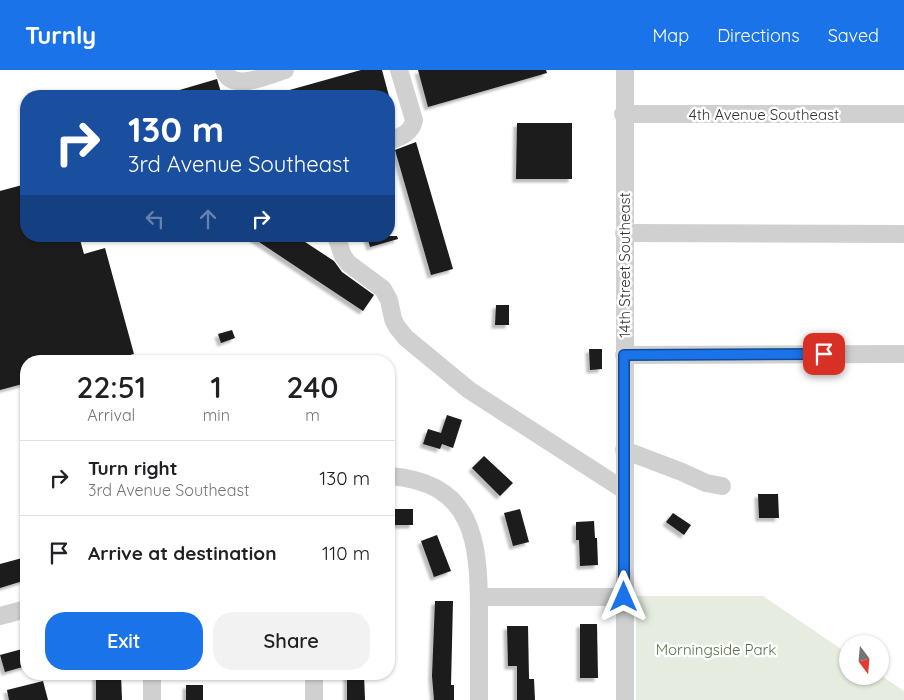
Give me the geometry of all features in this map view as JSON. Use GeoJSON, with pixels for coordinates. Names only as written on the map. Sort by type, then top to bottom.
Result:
{"type":"FeatureCollection","features":[{"type":"Feature","properties":{"kind":"street"},"geometry":{"type":"LineString","coordinates":[[224,70],[225,74],[232,80],[241,82],[285,70]]}},
{"type":"Feature","properties":{"kind":"street"},"geometry":{"type":"LineString","coordinates":[[395,139],[413,126],[414,120],[399,70]]}},
{"type":"Feature","properties":{"kind":"street","name":"14th Street Southeast"},"geometry":{"type":"LineString","coordinates":[[625,70],[623,114],[625,700]]}},
{"type":"Feature","properties":{"kind":"street","name":"4th Avenue Southeast"},"geometry":{"type":"LineString","coordinates":[[623,114],[904,114]]}},
{"type":"Feature","properties":{"kind":"street"},"geometry":{"type":"LineString","coordinates":[[624,233],[904,234]]}},
{"type":"Feature","properties":{"kind":"street"},"geometry":{"type":"LineString","coordinates":[[338,242],[348,263],[383,290],[389,300],[392,319],[406,338],[469,390],[624,490]]}},
{"type":"Feature","properties":{"kind":"street"},"geometry":{"type":"LineString","coordinates":[[624,355],[904,354]]}},
{"type":"Feature","properties":{"kind":"street"},"geometry":{"type":"LineString","coordinates":[[624,450],[706,483],[722,486]]}},
{"type":"Feature","properties":{"kind":"street"},"geometry":{"type":"LineString","coordinates":[[397,476],[426,482],[442,491],[456,503],[472,532],[479,569],[479,700]]}},
{"type":"Feature","properties":{"kind":"street"},"geometry":{"type":"LineString","coordinates":[[479,597],[624,597]]}},
{"type":"Feature","properties":{"kind":"street"},"geometry":{"type":"LineString","coordinates":[[0,616],[20,611]]}},
{"type":"Feature","properties":{"kind":"street"},"geometry":{"type":"LineString","coordinates":[[152,680],[152,700]]}},
{"type":"Feature","properties":{"kind":"street"},"geometry":{"type":"LineString","coordinates":[[314,680],[314,700]]}},
{"type":"Feature","properties":{"kind":"green space","name":"Morningside Park"},"geometry":{"type":"Polygon","coordinates":[[[636,596],[763,596],[839,648],[839,685],[889,685],[889,681],[904,691],[904,700],[636,700],[636,596]]]}},
{"type":"Feature","properties":{"kind":"building"},"geometry":{"type":"Polygon","coordinates":[[[361,70],[382,70],[387,90],[290,90],[361,70]]]}},
{"type":"Feature","properties":{"kind":"building"},"geometry":{"type":"Polygon","coordinates":[[[418,70],[546,70],[547,73],[428,107],[418,70]]]}},
{"type":"Feature","properties":{"kind":"building"},"geometry":{"type":"Polygon","coordinates":[[[217,79],[220,90],[180,90],[217,79]]]}},
{"type":"Feature","properties":{"kind":"building"},"geometry":{"type":"Polygon","coordinates":[[[517,123],[572,123],[572,179],[516,179],[517,123]]]}},
{"type":"Feature","properties":{"kind":"building"},"geometry":{"type":"Polygon","coordinates":[[[416,142],[453,269],[431,275],[395,150],[416,142]]]}},
{"type":"Feature","properties":{"kind":"building"},"geometry":{"type":"Polygon","coordinates":[[[20,186],[20,242],[81,242],[84,254],[105,248],[134,354],[20,355],[20,385],[0,390],[0,191],[20,186]]]}},
{"type":"Feature","properties":{"kind":"building"},"geometry":{"type":"Polygon","coordinates":[[[259,242],[305,242],[334,261],[342,272],[374,295],[363,311],[259,242]]]}},
{"type":"Feature","properties":{"kind":"building"},"geometry":{"type":"Polygon","coordinates":[[[369,242],[388,242],[370,247],[369,242]]]}},
{"type":"Feature","properties":{"kind":"building"},"geometry":{"type":"Polygon","coordinates":[[[496,305],[509,305],[509,325],[495,325],[496,305]]]}},
{"type":"Feature","properties":{"kind":"building"},"geometry":{"type":"Polygon","coordinates":[[[232,330],[235,338],[221,343],[218,334],[232,330]]]}},
{"type":"Feature","properties":{"kind":"building"},"geometry":{"type":"Polygon","coordinates":[[[589,349],[602,349],[602,369],[590,370],[589,349]]]}},
{"type":"Feature","properties":{"kind":"building"},"geometry":{"type":"Polygon","coordinates":[[[447,415],[462,420],[453,448],[442,444],[440,449],[423,444],[428,429],[441,433],[447,415]]]}},
{"type":"Feature","properties":{"kind":"building"},"geometry":{"type":"Polygon","coordinates":[[[484,456],[513,483],[500,496],[472,468],[484,456]]]}},
{"type":"Feature","properties":{"kind":"building"},"geometry":{"type":"Polygon","coordinates":[[[758,494],[778,494],[779,518],[759,518],[758,494]]]}},
{"type":"Feature","properties":{"kind":"building"},"geometry":{"type":"Polygon","coordinates":[[[395,509],[413,509],[413,525],[395,525],[395,509]]]}},
{"type":"Feature","properties":{"kind":"building"},"geometry":{"type":"Polygon","coordinates":[[[520,509],[529,542],[513,546],[504,513],[520,509]]]}},
{"type":"Feature","properties":{"kind":"building"},"geometry":{"type":"Polygon","coordinates":[[[673,513],[691,525],[684,535],[666,522],[673,513]]]}},
{"type":"Feature","properties":{"kind":"building"},"geometry":{"type":"Polygon","coordinates":[[[594,521],[598,565],[580,566],[579,540],[576,540],[576,522],[594,521]]]}},
{"type":"Feature","properties":{"kind":"building"},"geometry":{"type":"Polygon","coordinates":[[[437,535],[451,571],[434,577],[421,541],[437,535]]]}},
{"type":"Feature","properties":{"kind":"building"},"geometry":{"type":"Polygon","coordinates":[[[20,559],[20,582],[0,588],[0,564],[20,559]]]}},
{"type":"Feature","properties":{"kind":"building"},"geometry":{"type":"Polygon","coordinates":[[[435,601],[453,601],[451,685],[454,685],[454,700],[434,700],[432,676],[435,601]]]}},
{"type":"Feature","properties":{"kind":"building"},"geometry":{"type":"Polygon","coordinates":[[[580,624],[597,624],[598,678],[580,678],[580,624]]]}},
{"type":"Feature","properties":{"kind":"building"},"geometry":{"type":"Polygon","coordinates":[[[507,626],[528,626],[529,679],[534,679],[535,700],[517,700],[517,666],[508,666],[507,626]]]}},
{"type":"Feature","properties":{"kind":"building"},"geometry":{"type":"Polygon","coordinates":[[[20,650],[20,668],[5,672],[0,655],[20,650]]]}},
{"type":"Feature","properties":{"kind":"building"},"geometry":{"type":"Polygon","coordinates":[[[96,680],[121,680],[122,700],[96,700],[96,680]]]}},
{"type":"Feature","properties":{"kind":"building"},"geometry":{"type":"Polygon","coordinates":[[[347,680],[364,680],[365,700],[347,700],[347,680]]]}},
{"type":"Feature","properties":{"kind":"building"},"geometry":{"type":"Polygon","coordinates":[[[43,681],[48,700],[9,700],[7,690],[43,681]]]}},
{"type":"Feature","properties":{"kind":"building"},"geometry":{"type":"Polygon","coordinates":[[[186,685],[203,685],[203,700],[186,700],[186,685]]]}},
{"type":"Feature","properties":{"kind":"route"},"geometry":{"type":"LineString","coordinates":[[624,597],[624,355],[824,354]]}}]}
